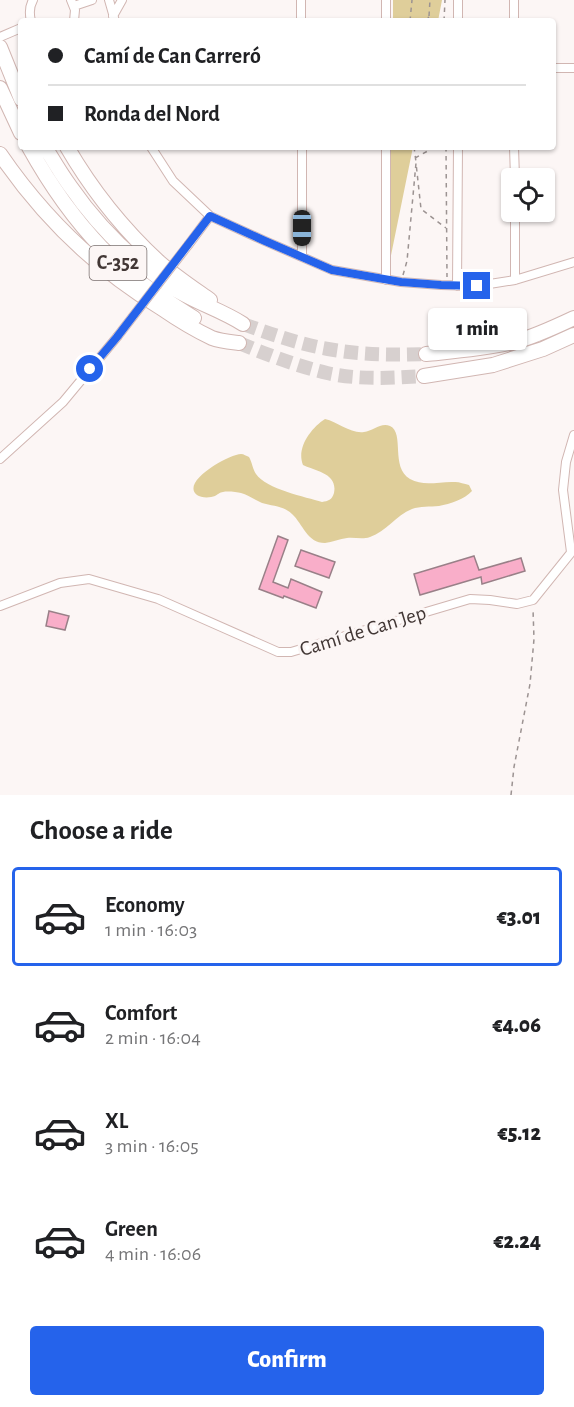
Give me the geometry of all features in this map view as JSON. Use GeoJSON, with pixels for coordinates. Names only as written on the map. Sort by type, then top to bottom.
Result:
{"type":"FeatureCollection","features":[{"type":"Feature","properties":{"kind":"highway"},"geometry":{"type":"LineString","coordinates":[[0,47],[18,92]]}},
{"type":"Feature","properties":{"kind":"highway"},"geometry":{"type":"LineString","coordinates":[[0,88],[18,127]]}},
{"type":"Feature","properties":{"kind":"highway","name":"C-352"},"geometry":{"type":"LineString","coordinates":[[0,154],[47,215],[80,249],[118,280],[140,296],[214,339],[239,343],[160,297],[103,250],[59,196],[31,150]]}},
{"type":"Feature","properties":{"kind":"highway","name":"C-352"},"geometry":{"type":"LineString","coordinates":[[47,150],[89,211],[136,260],[179,292],[240,322],[159,262],[130,234],[106,206],[69,150]]}},
{"type":"Feature","properties":{"kind":"highway"},"geometry":{"type":"LineString","coordinates":[[426,354],[470,350],[515,341],[574,318]]}},
{"type":"Feature","properties":{"kind":"highway"},"geometry":{"type":"LineString","coordinates":[[424,376],[492,365],[543,349],[574,335]]}},
{"type":"Feature","properties":{"kind":"street"},"geometry":{"type":"LineString","coordinates":[[30,18],[30,5],[33,0]]}},
{"type":"Feature","properties":{"kind":"street"},"geometry":{"type":"LineString","coordinates":[[74,18],[73,3],[92,0]]}},
{"type":"Feature","properties":{"kind":"street"},"geometry":{"type":"LineString","coordinates":[[109,0],[114,18]]}},
{"type":"Feature","properties":{"kind":"street"},"geometry":{"type":"LineString","coordinates":[[114,18],[122,0]]}},
{"type":"Feature","properties":{"kind":"street"},"geometry":{"type":"LineString","coordinates":[[301,0],[301,18]]}},
{"type":"Feature","properties":{"kind":"street"},"geometry":{"type":"LineString","coordinates":[[386,0],[386,18]]}},
{"type":"Feature","properties":{"kind":"street"},"geometry":{"type":"LineString","coordinates":[[458,0],[458,18]]}},
{"type":"Feature","properties":{"kind":"street"},"geometry":{"type":"LineString","coordinates":[[514,0],[514,18]]}},
{"type":"Feature","properties":{"kind":"street"},"geometry":{"type":"LineString","coordinates":[[0,37],[18,29]]}},
{"type":"Feature","properties":{"kind":"street"},"geometry":{"type":"LineString","coordinates":[[556,68],[574,69]]}},
{"type":"Feature","properties":{"kind":"street"},"geometry":{"type":"LineString","coordinates":[[153,150],[173,181],[210,216],[332,270],[431,285],[477,286],[515,280],[574,262]]}},
{"type":"Feature","properties":{"kind":"street"},"geometry":{"type":"LineString","coordinates":[[302,150],[302,257]]}},
{"type":"Feature","properties":{"kind":"street"},"geometry":{"type":"LineString","coordinates":[[386,150],[386,280]]}},
{"type":"Feature","properties":{"kind":"street"},"geometry":{"type":"LineString","coordinates":[[458,150],[458,286]]}},
{"type":"Feature","properties":{"kind":"street"},"geometry":{"type":"LineString","coordinates":[[514,150],[515,168]]}},
{"type":"Feature","properties":{"kind":"street"},"geometry":{"type":"LineString","coordinates":[[0,459],[63,402],[117,337],[210,216]]}},
{"type":"Feature","properties":{"kind":"street"},"geometry":{"type":"LineString","coordinates":[[515,222],[515,280]]}},
{"type":"Feature","properties":{"kind":"street"},"geometry":{"type":"LineString","coordinates":[[533,600],[573,551],[563,490],[566,462],[574,435]]}},
{"type":"Feature","properties":{"kind":"street","name":"Camí de Can Jep"},"geometry":{"type":"LineString","coordinates":[[0,606],[60,583],[88,579],[158,599],[278,652],[291,652],[470,599],[517,604],[533,600]]}},
{"type":"Feature","properties":{"kind":"path"},"geometry":{"type":"LineString","coordinates":[[410,18],[412,0]]}},
{"type":"Feature","properties":{"kind":"path"},"geometry":{"type":"LineString","coordinates":[[429,16],[430,0]]}},
{"type":"Feature","properties":{"kind":"path"},"geometry":{"type":"LineString","coordinates":[[444,18],[445,0]]}},
{"type":"Feature","properties":{"kind":"path"},"geometry":{"type":"LineString","coordinates":[[414,150],[421,209],[446,228]]}},
{"type":"Feature","properties":{"kind":"path"},"geometry":{"type":"LineString","coordinates":[[415,158],[430,150]]}},
{"type":"Feature","properties":{"kind":"path"},"geometry":{"type":"LineString","coordinates":[[446,150],[447,279]]}},
{"type":"Feature","properties":{"kind":"path"},"geometry":{"type":"LineString","coordinates":[[402,277],[407,261],[416,163]]}},
{"type":"Feature","properties":{"kind":"path"},"geometry":{"type":"LineString","coordinates":[[511,795],[530,684],[534,639],[533,600]]}},
{"type":"Feature","properties":{"kind":"shaded area"},"geometry":{"type":"Polygon","coordinates":[[[393,0],[442,0],[439,18],[393,18],[393,0]]]}},
{"type":"Feature","properties":{"kind":"shaded area"},"geometry":{"type":"Polygon","coordinates":[[[390,150],[412,150],[386,280],[390,150]]]}},
{"type":"Feature","properties":{"kind":"shaded area"},"geometry":{"type":"Polygon","coordinates":[[[325,419],[359,432],[383,425],[390,426],[397,436],[401,467],[410,479],[426,483],[459,482],[469,485],[472,491],[448,504],[412,509],[376,535],[325,543],[314,540],[289,511],[282,508],[262,503],[239,493],[221,492],[213,497],[201,497],[194,490],[195,483],[200,476],[217,464],[241,454],[249,457],[256,474],[268,484],[322,502],[330,500],[334,493],[333,481],[324,474],[303,465],[301,459],[306,439],[325,419]]]}},
{"type":"Feature","properties":{"kind":"building"},"geometry":{"type":"Polygon","coordinates":[[[278,536],[288,540],[273,582],[288,588],[291,579],[322,592],[316,608],[259,589],[278,536]]]}},
{"type":"Feature","properties":{"kind":"building"},"geometry":{"type":"Polygon","coordinates":[[[301,550],[335,562],[329,578],[295,566],[301,550]]]}},
{"type":"Feature","properties":{"kind":"building"},"geometry":{"type":"Polygon","coordinates":[[[474,556],[479,570],[521,558],[525,571],[482,584],[481,577],[420,595],[414,574],[474,556]]]}},
{"type":"Feature","properties":{"kind":"building"},"geometry":{"type":"Polygon","coordinates":[[[49,611],[69,616],[65,630],[46,626],[49,611]]]}},
{"type":"Feature","properties":{"kind":"tunnel"},"geometry":{"type":"LineString","coordinates":[[243,324],[296,342],[328,349],[377,354],[426,354]]}},
{"type":"Feature","properties":{"kind":"tunnel"},"geometry":{"type":"LineString","coordinates":[[239,343],[294,364],[339,375],[375,378],[424,376]]}},
{"type":"Feature","properties":{"kind":"route"},"geometry":{"type":"LineString","coordinates":[[90,369],[210,216],[332,270],[401,282],[477,286]]}}]}
